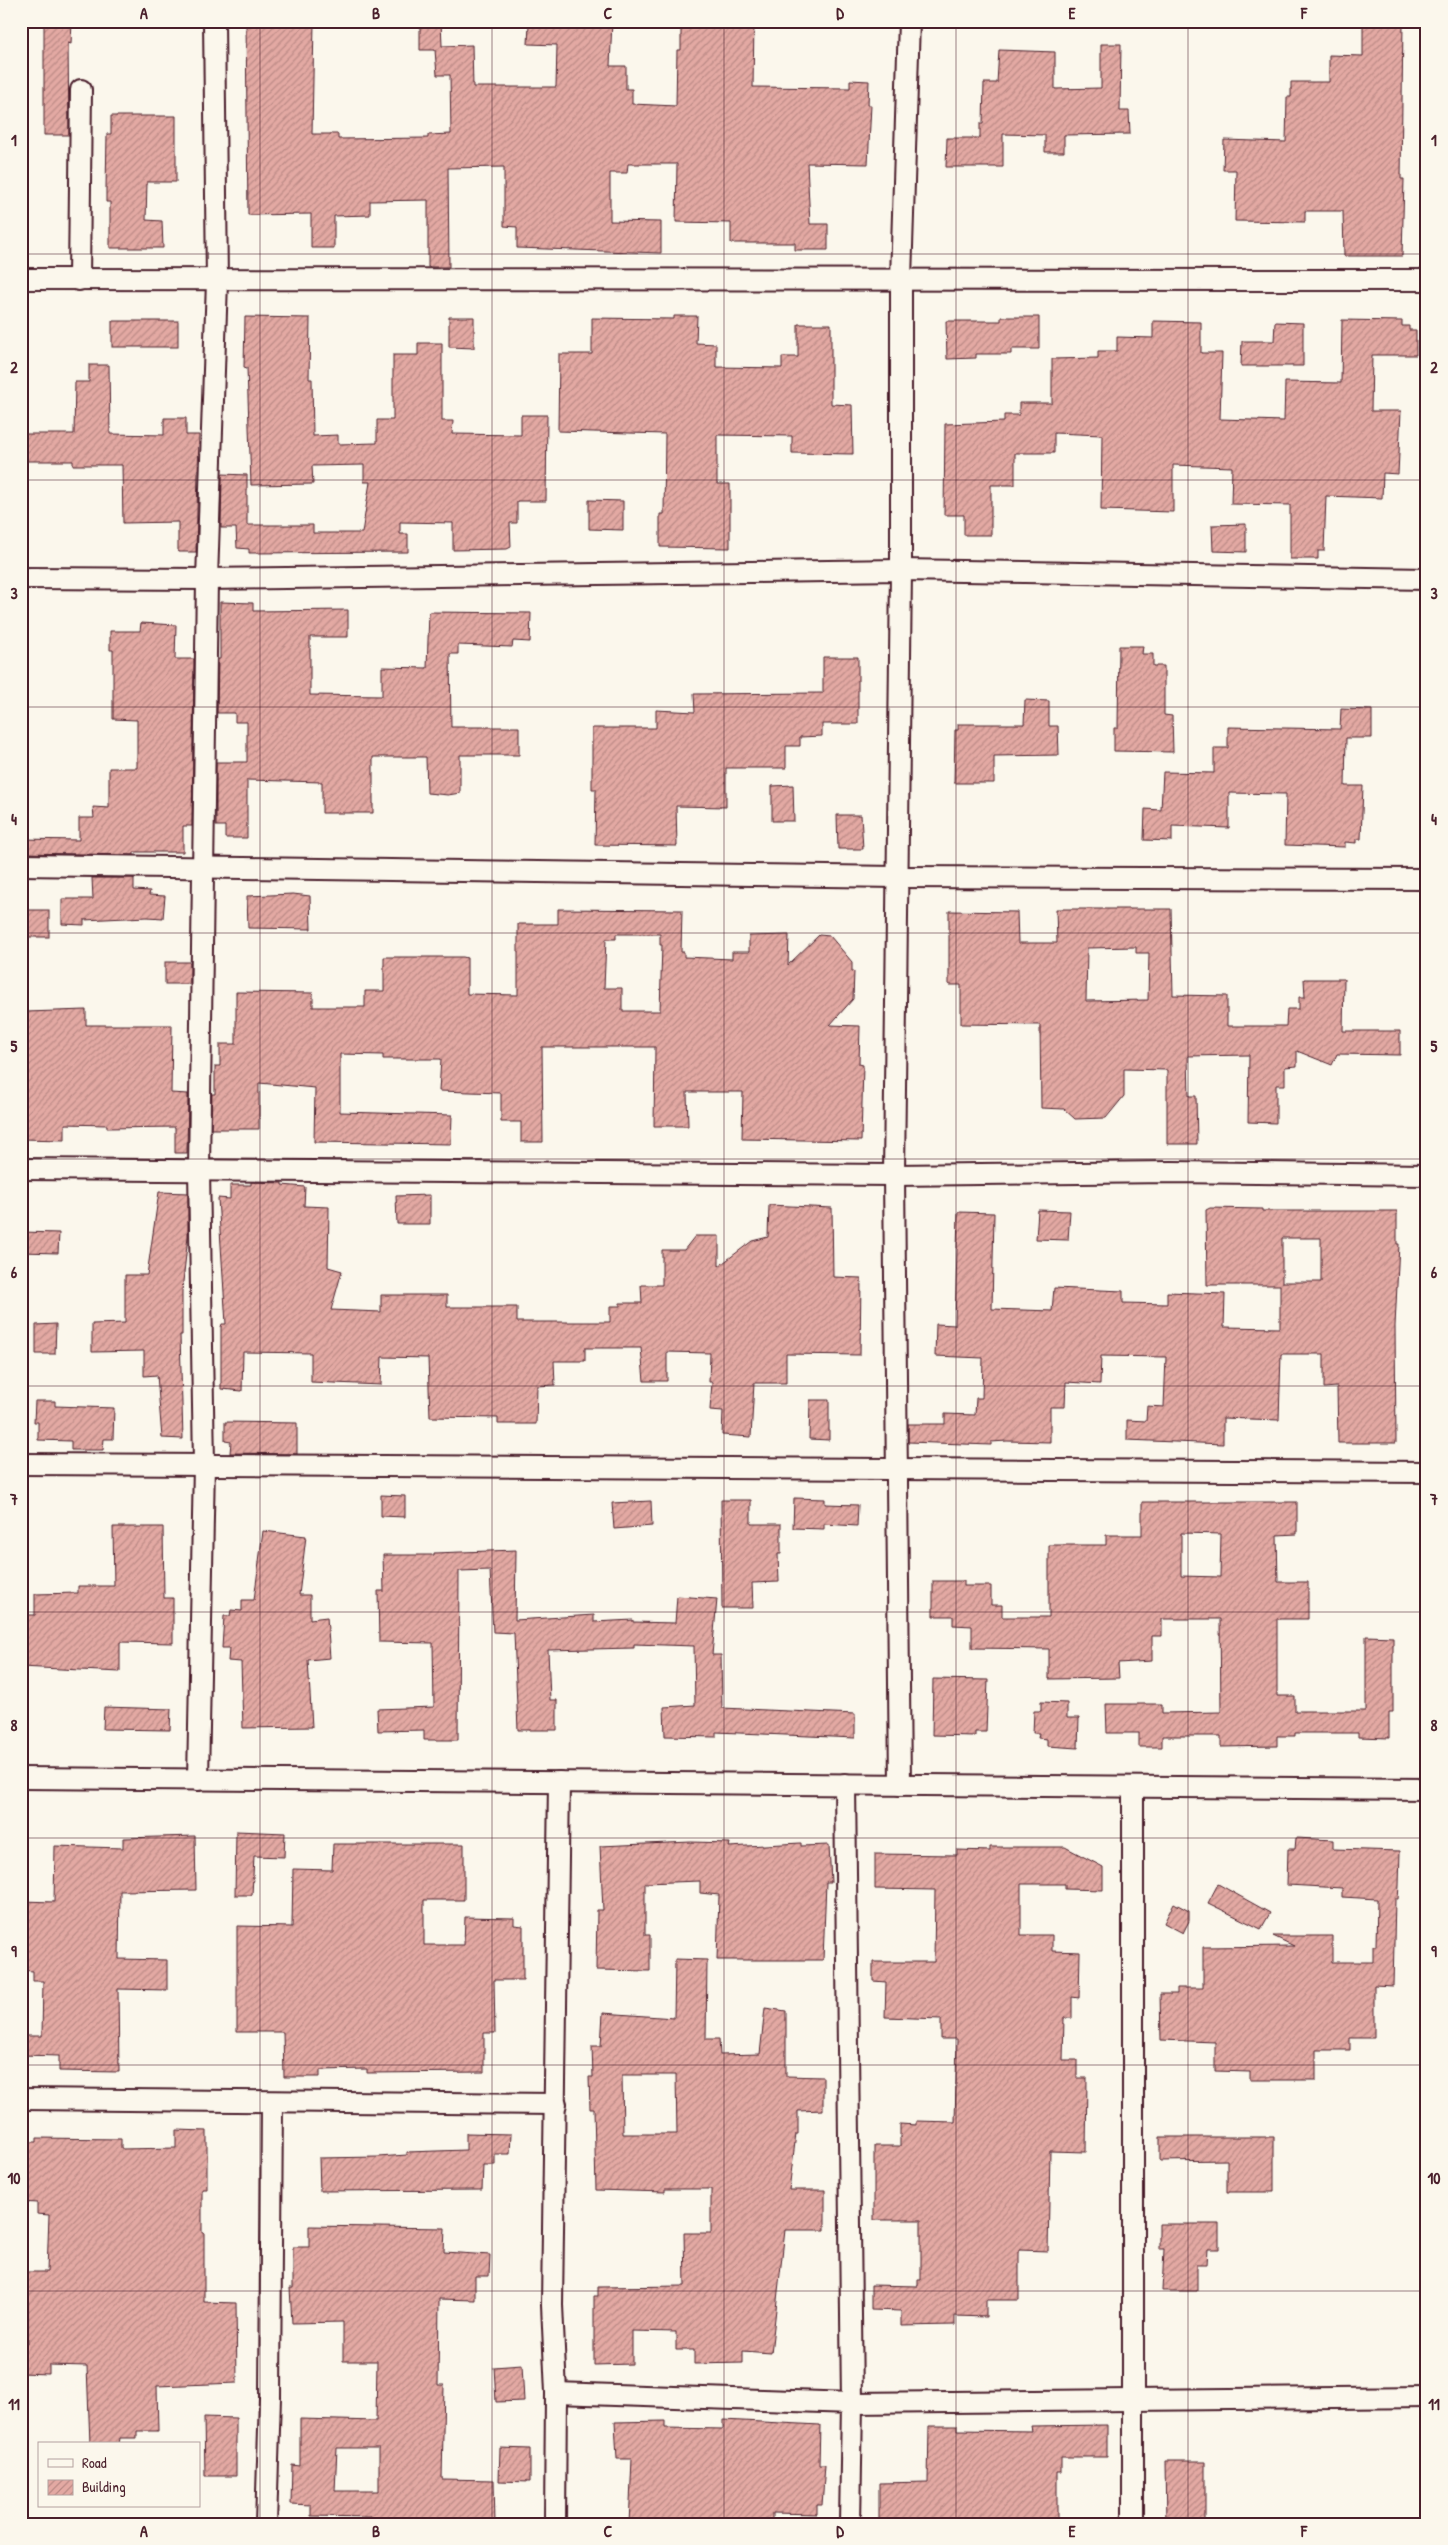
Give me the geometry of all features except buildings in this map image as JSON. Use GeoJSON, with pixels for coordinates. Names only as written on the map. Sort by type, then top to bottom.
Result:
{"type":"FeatureCollection","features":[{"type":"Feature","properties":{"kind":"street"},"geometry":{"type":"LineString","coordinates":[[198,1780],[204,1464],[199,1170],[208,579],[217,280],[214,21]]}},
{"type":"Feature","properties":{"kind":"street"},"geometry":{"type":"LineString","coordinates":[[900,1785],[895,1470],[894,1175],[901,570],[900,280],[909,21]]}},
{"type":"Feature","properties":{"kind":"street"},"geometry":{"type":"LineString","coordinates":[[79,280],[81,90]]}},
{"type":"Feature","properties":{"kind":"street"},"geometry":{"type":"LineString","coordinates":[[21,279],[1427,280]]}},
{"type":"Feature","properties":{"kind":"street"},"geometry":{"type":"LineString","coordinates":[[21,578],[208,579],[901,570],[1427,578]]}},
{"type":"Feature","properties":{"kind":"street"},"geometry":{"type":"LineString","coordinates":[[21,865],[897,877],[1427,879]]}},
{"type":"Feature","properties":{"kind":"street"},"geometry":{"type":"LineString","coordinates":[[21,1169],[894,1175],[1171,1172],[1427,1175]]}},
{"type":"Feature","properties":{"kind":"street"},"geometry":{"type":"LineString","coordinates":[[21,1464],[895,1470],[1182,1469],[1427,1472]]}},
{"type":"Feature","properties":{"kind":"street"},"geometry":{"type":"LineString","coordinates":[[21,1778],[1427,1789]]}},
{"type":"Feature","properties":{"kind":"street"},"geometry":{"type":"LineString","coordinates":[[555,2524],[556,2393],[552,2305],[559,1782]]}},
{"type":"Feature","properties":{"kind":"street"},"geometry":{"type":"LineString","coordinates":[[845,1784],[852,2403],[850,2524]]}},
{"type":"Feature","properties":{"kind":"street"},"geometry":{"type":"LineString","coordinates":[[1133,1787],[1133,2524]]}},
{"type":"Feature","properties":{"kind":"street"},"geometry":{"type":"LineString","coordinates":[[21,2099],[556,2104]]}},
{"type":"Feature","properties":{"kind":"street"},"geometry":{"type":"LineString","coordinates":[[266,2524],[272,2102]]}},
{"type":"Feature","properties":{"kind":"street"},"geometry":{"type":"LineString","coordinates":[[556,2393],[852,2403],[1427,2397]]}}]}
